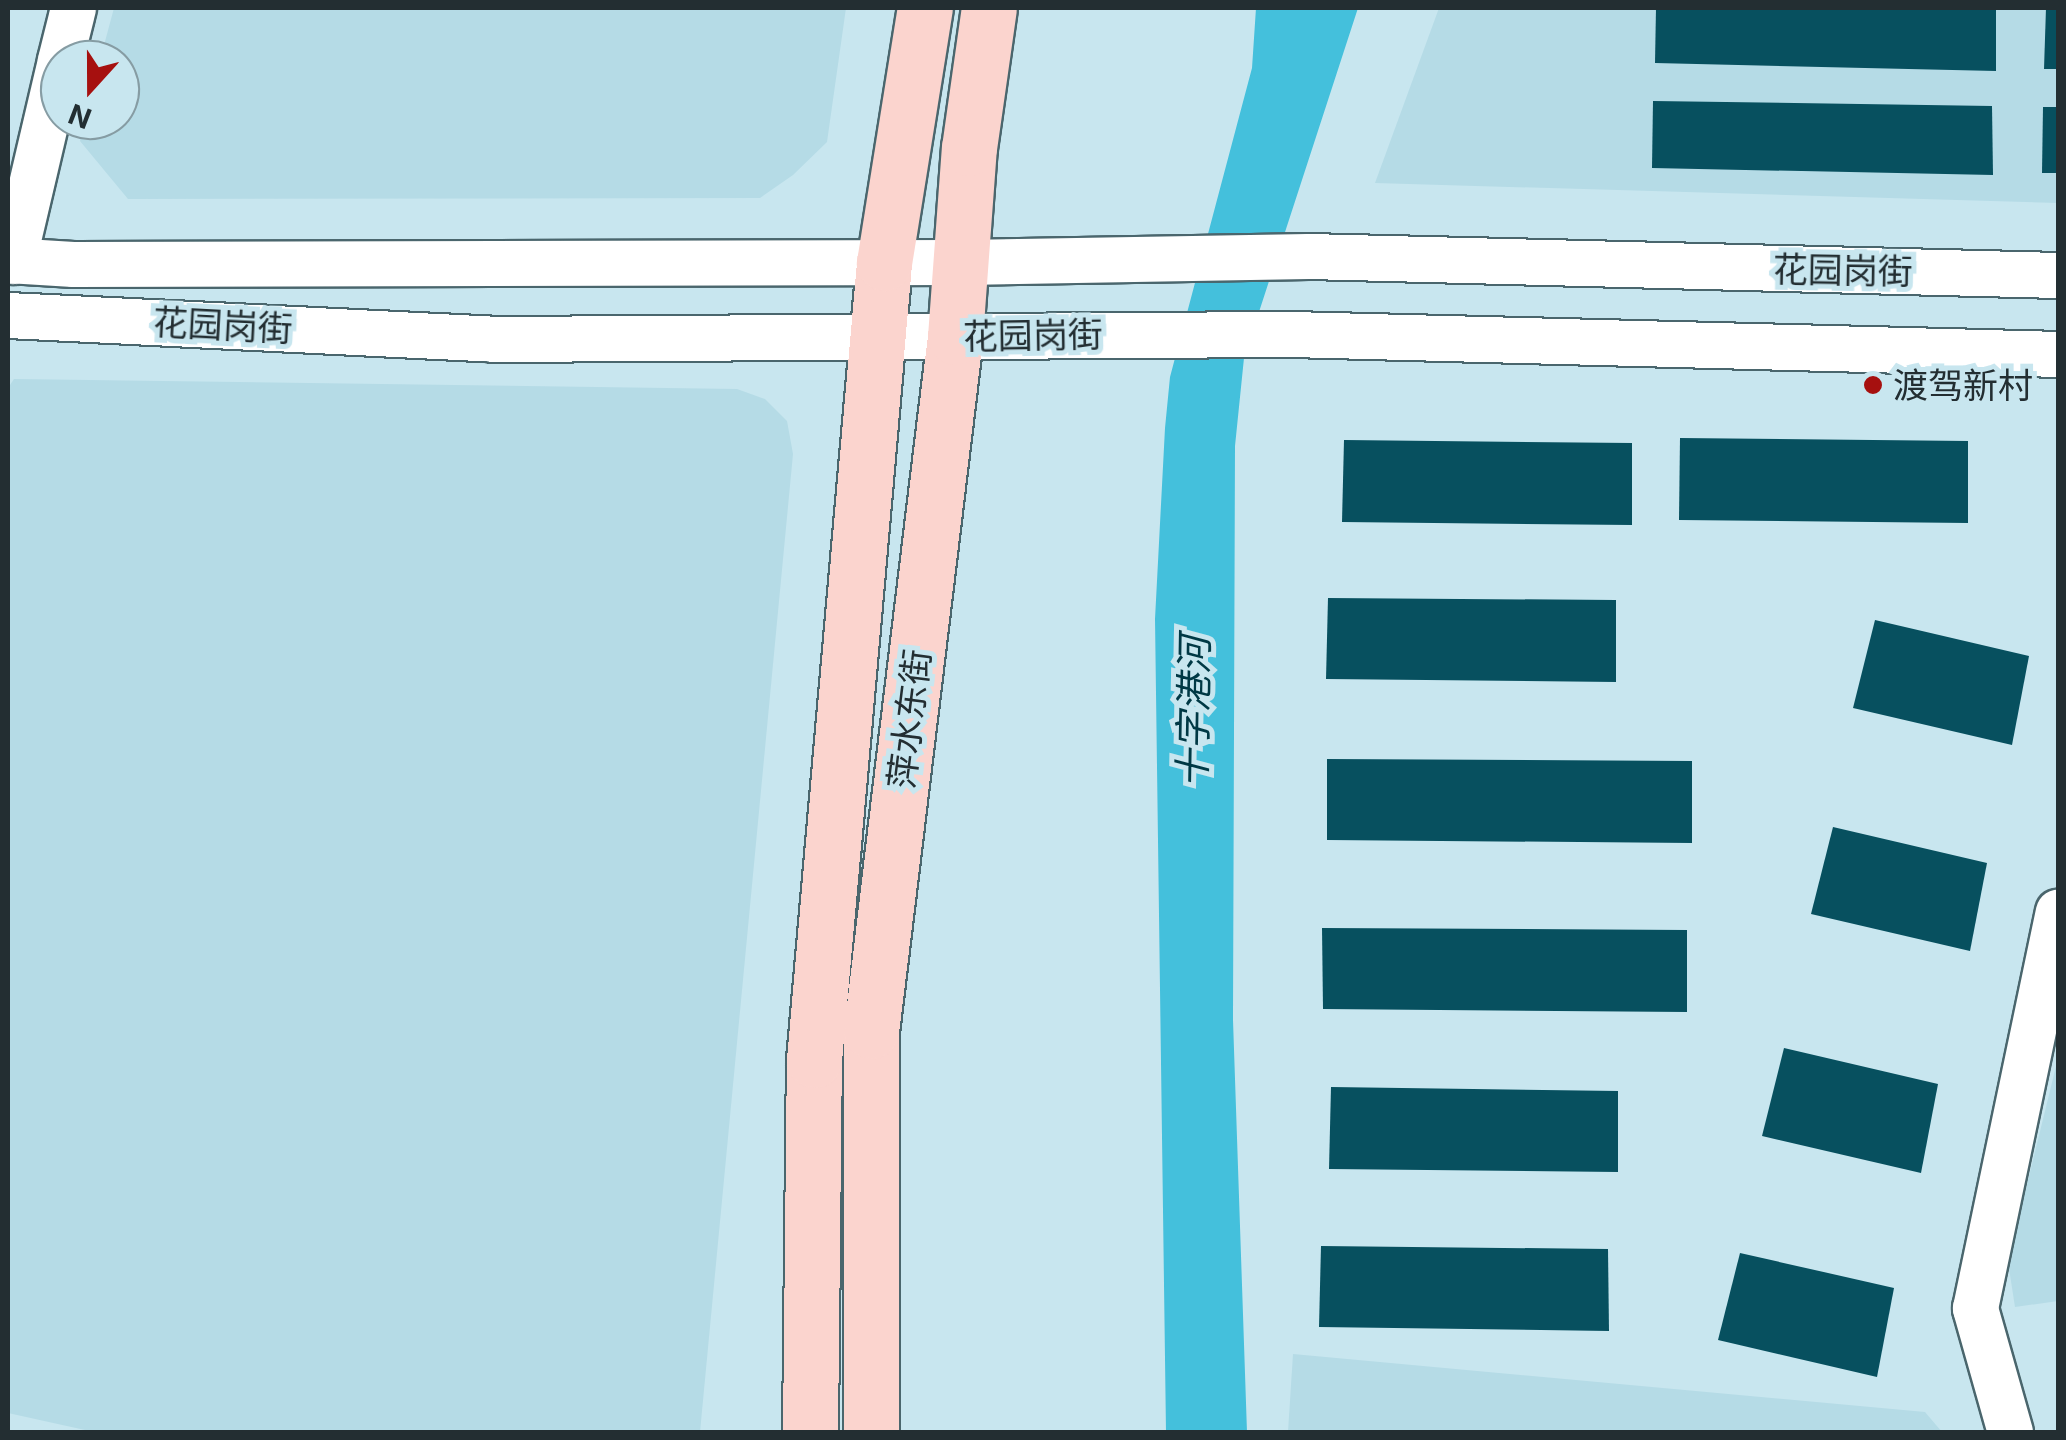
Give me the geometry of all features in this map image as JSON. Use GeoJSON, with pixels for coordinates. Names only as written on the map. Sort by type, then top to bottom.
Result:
{"type":"FeatureCollection","features":[{"type":"Feature","properties":{"kind":"main road","name":"萍水东街"},"geometry":{"type":"LineString","coordinates":[[810,1432],[814,1060],[884,262],[926,8]]}},
{"type":"Feature","properties":{"kind":"main road","name":"萍水东街"},"geometry":{"type":"LineString","coordinates":[[870,1432],[871,1031],[955,337],[970,148],[989,8]]}},
{"type":"Feature","properties":{"kind":"street"},"geometry":{"type":"LineString","coordinates":[[65,40],[72,8]]}},
{"type":"Feature","properties":{"kind":"street"},"geometry":{"type":"LineString","coordinates":[[10,260],[40,140]]}},
{"type":"Feature","properties":{"kind":"street","name":"花园岗街"},"geometry":{"type":"LineString","coordinates":[[10,260],[73,264],[962,262],[1308,256],[2058,276]]}},
{"type":"Feature","properties":{"kind":"street","name":"花园岗街"},"geometry":{"type":"LineString","coordinates":[[8,314],[492,338],[1292,334],[2058,354]]}},
{"type":"Feature","properties":{"kind":"street"},"geometry":{"type":"LineString","coordinates":[[2010,1432],[1975,1308],[2058,912]]}},
{"type":"Feature","properties":{"kind":"shaded area"},"geometry":{"type":"Polygon","coordinates":[[[114,8],[846,8],[827,142],[793,175],[760,198],[128,199],[80,141],[140,140],[140,40],[105,40],[114,8]]]}},
{"type":"Feature","properties":{"kind":"shaded area"},"geometry":{"type":"Polygon","coordinates":[[[1439,8],[2058,8],[2058,203],[1375,183],[1439,8]]]}},
{"type":"Feature","properties":{"kind":"shaded area"},"geometry":{"type":"Polygon","coordinates":[[[14,379],[737,389],[765,399],[787,421],[793,454],[700,1432],[94,1432],[8,1413],[8,388],[14,379]]]}},
{"type":"Feature","properties":{"kind":"shaded area"},"geometry":{"type":"Polygon","coordinates":[[[2058,1058],[2058,1301],[2015,1307],[2008,1262],[2058,1058]]]}},
{"type":"Feature","properties":{"kind":"shaded area"},"geometry":{"type":"Polygon","coordinates":[[[1293,1354],[1925,1412],[1942,1432],[1288,1432],[1293,1354]]]}},
{"type":"Feature","properties":{"kind":"water","name":"十字港河"},"geometry":{"type":"Polygon","coordinates":[[[1256,8],[1358,8],[1244,358],[1235,446],[1233,1020],[1247,1432],[1166,1432],[1155,619],[1165,428],[1170,377],[1252,68],[1256,8]]]}},
{"type":"Feature","properties":{"kind":"building"},"geometry":{"type":"Polygon","coordinates":[[[1656,8],[1996,8],[1996,71],[1655,63],[1656,8]]]}},
{"type":"Feature","properties":{"kind":"building"},"geometry":{"type":"Polygon","coordinates":[[[2046,8],[2058,8],[2058,69],[2044,69],[2046,8]]]}},
{"type":"Feature","properties":{"kind":"building"},"geometry":{"type":"Polygon","coordinates":[[[1653,101],[1992,106],[1993,175],[1652,168],[1653,101]]]}},
{"type":"Feature","properties":{"kind":"building"},"geometry":{"type":"Polygon","coordinates":[[[2043,107],[2058,107],[2058,173],[2042,173],[2043,107]]]}},
{"type":"Feature","properties":{"kind":"building"},"geometry":{"type":"Polygon","coordinates":[[[1680,438],[1968,441],[1968,523],[1679,520],[1680,438]]]}},
{"type":"Feature","properties":{"kind":"building"},"geometry":{"type":"Polygon","coordinates":[[[1344,440],[1632,443],[1632,525],[1342,522],[1344,440]]]}},
{"type":"Feature","properties":{"kind":"building"},"geometry":{"type":"Polygon","coordinates":[[[1328,598],[1616,600],[1616,682],[1326,679],[1328,598]]]}},
{"type":"Feature","properties":{"kind":"building"},"geometry":{"type":"Polygon","coordinates":[[[1875,620],[2029,656],[2012,745],[1853,708],[1875,620]]]}},
{"type":"Feature","properties":{"kind":"building"},"geometry":{"type":"Polygon","coordinates":[[[1327,759],[1692,761],[1692,843],[1327,840],[1327,759]]]}},
{"type":"Feature","properties":{"kind":"building"},"geometry":{"type":"Polygon","coordinates":[[[1833,827],[1987,863],[1970,951],[1811,914],[1833,827]]]}},
{"type":"Feature","properties":{"kind":"building"},"geometry":{"type":"Polygon","coordinates":[[[1322,928],[1687,930],[1687,1012],[1323,1009],[1322,928]]]}},
{"type":"Feature","properties":{"kind":"building"},"geometry":{"type":"Polygon","coordinates":[[[1784,1048],[1938,1084],[1921,1173],[1762,1136],[1784,1048]]]}},
{"type":"Feature","properties":{"kind":"building"},"geometry":{"type":"Polygon","coordinates":[[[1331,1087],[1618,1091],[1618,1172],[1329,1169],[1331,1087]]]}},
{"type":"Feature","properties":{"kind":"building"},"geometry":{"type":"Polygon","coordinates":[[[1321,1246],[1608,1249],[1609,1331],[1319,1327],[1321,1246]]]}},
{"type":"Feature","properties":{"kind":"building"},"geometry":{"type":"Polygon","coordinates":[[[1740,1253],[1894,1288],[1877,1377],[1718,1340],[1740,1253]]]}},
{"type":"Feature","properties":{"kind":"place","name":"渡驾新村"},"geometry":{"type":"Point","coordinates":[1873,385]}}]}
